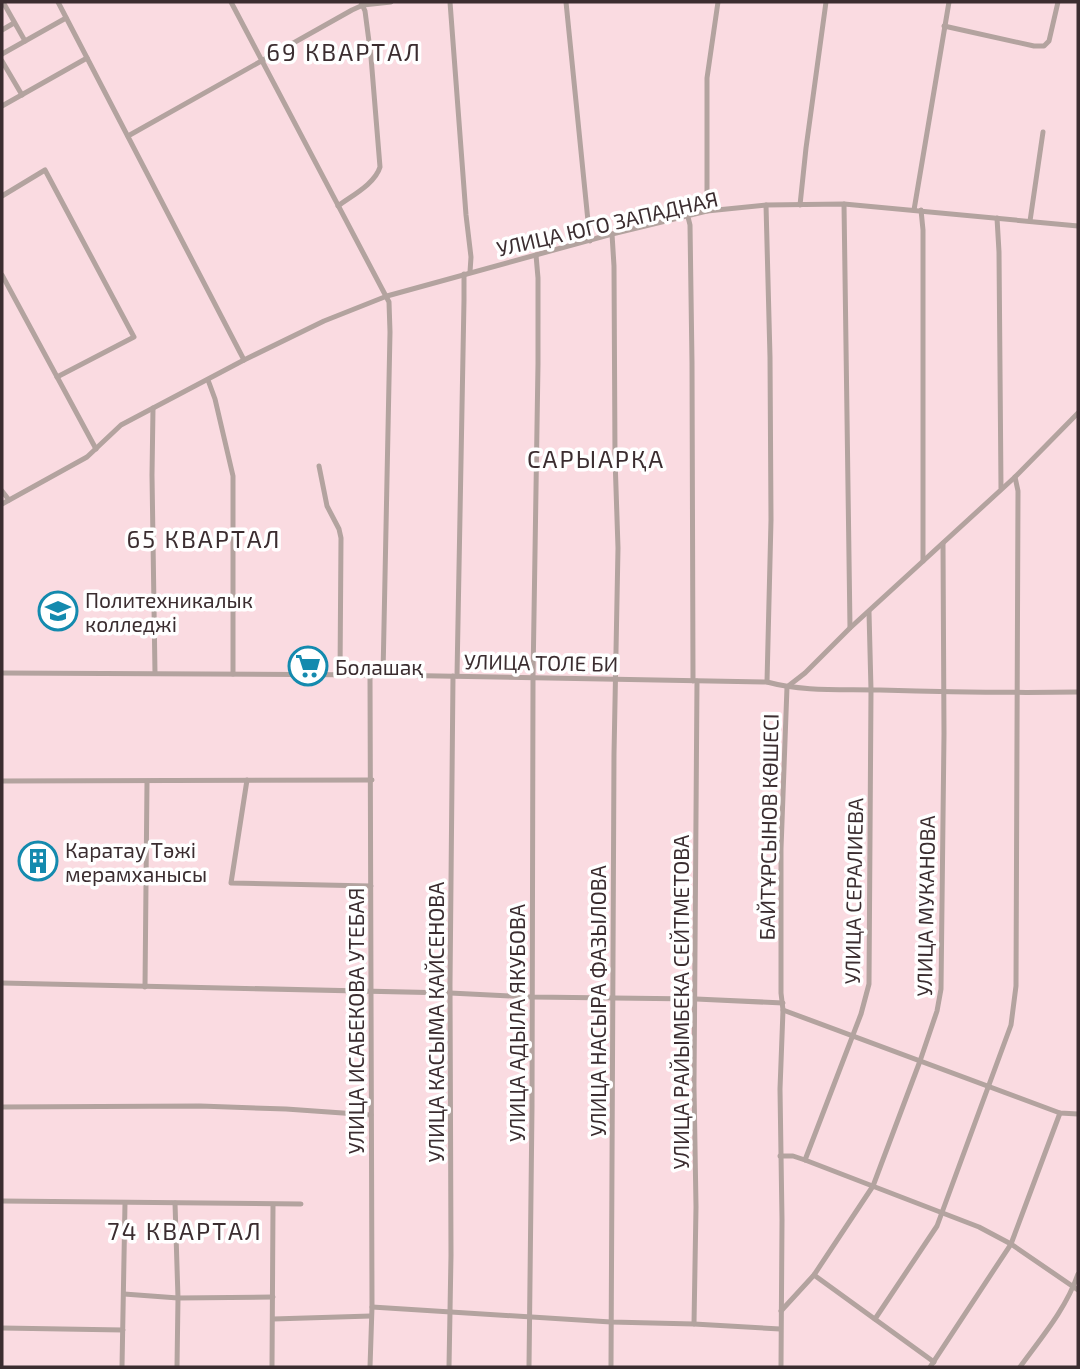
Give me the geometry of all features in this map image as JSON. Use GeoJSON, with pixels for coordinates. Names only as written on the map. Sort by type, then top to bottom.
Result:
{"type":"FeatureCollection","features":[{"type":"Feature","properties":{"kind":"street"},"geometry":{"type":"LineString","coordinates":[[2,2],[25,41]]}},
{"type":"Feature","properties":{"kind":"street"},"geometry":{"type":"LineString","coordinates":[[58,2],[244,360]]}},
{"type":"Feature","properties":{"kind":"street"},"geometry":{"type":"LineString","coordinates":[[231,2],[389,302],[383,675]]}},
{"type":"Feature","properties":{"kind":"street"},"geometry":{"type":"LineString","coordinates":[[128,136],[362,4],[391,2]]}},
{"type":"Feature","properties":{"kind":"street","name":"УЛИЦА КАСЫМА КАЙСЕНОВА"},"geometry":{"type":"LineString","coordinates":[[449,1367],[450,993],[455,676],[465,290],[471,257],[450,2]]}},
{"type":"Feature","properties":{"kind":"street"},"geometry":{"type":"LineString","coordinates":[[566,2],[590,241]]}},
{"type":"Feature","properties":{"kind":"street"},"geometry":{"type":"LineString","coordinates":[[708,211],[708,78],[718,2]]}},
{"type":"Feature","properties":{"kind":"street"},"geometry":{"type":"LineString","coordinates":[[800,205],[826,2]]}},
{"type":"Feature","properties":{"kind":"street"},"geometry":{"type":"LineString","coordinates":[[923,561],[923,230],[918,210],[949,2]]}},
{"type":"Feature","properties":{"kind":"street"},"geometry":{"type":"LineString","coordinates":[[944,26],[1044,46],[1049,41],[1058,2]]}},
{"type":"Feature","properties":{"kind":"street"},"geometry":{"type":"LineString","coordinates":[[338,206],[369,183],[380,167],[370,57],[362,4]]}},
{"type":"Feature","properties":{"kind":"street"},"geometry":{"type":"LineString","coordinates":[[2,54],[66,18]]}},
{"type":"Feature","properties":{"kind":"street"},"geometry":{"type":"LineString","coordinates":[[2,30],[14,23]]}},
{"type":"Feature","properties":{"kind":"street"},"geometry":{"type":"LineString","coordinates":[[2,106],[87,58]]}},
{"type":"Feature","properties":{"kind":"street"},"geometry":{"type":"LineString","coordinates":[[2,61],[22,95]]}},
{"type":"Feature","properties":{"kind":"street"},"geometry":{"type":"LineString","coordinates":[[1030,221],[1043,132]]}},
{"type":"Feature","properties":{"kind":"street"},"geometry":{"type":"LineString","coordinates":[[2,196],[45,170],[134,337],[58,377]]}},
{"type":"Feature","properties":{"kind":"street"},"geometry":{"type":"LineString","coordinates":[[844,204],[850,628]]}},
{"type":"Feature","properties":{"kind":"street","name":"УЛИЦА ЮГО ЗАПАДНАЯ"},"geometry":{"type":"LineString","coordinates":[[2,504],[75,465],[121,425],[324,321],[387,296],[612,234],[708,211],[766,205],[844,204],[1078,226]]}},
{"type":"Feature","properties":{"kind":"street"},"geometry":{"type":"LineString","coordinates":[[766,205],[771,520],[768,682]]}},
{"type":"Feature","properties":{"kind":"street","name":"УЛИЦА РАЙЫМБЕКА СЕЙТМЕТОВА"},"geometry":{"type":"LineString","coordinates":[[688,217],[695,681],[694,1324]]}},
{"type":"Feature","properties":{"kind":"street"},"geometry":{"type":"LineString","coordinates":[[997,218],[1001,488]]}},
{"type":"Feature","properties":{"kind":"street","name":"УЛИЦА НАСЫРА ФАЗЫЛОВА"},"geometry":{"type":"LineString","coordinates":[[611,1367],[618,548],[612,234]]}},
{"type":"Feature","properties":{"kind":"street","name":"УЛИЦА АДЫЛА ЯКУБОВА"},"geometry":{"type":"LineString","coordinates":[[529,1367],[533,678],[538,364],[536,255]]}},
{"type":"Feature","properties":{"kind":"street"},"geometry":{"type":"LineString","coordinates":[[2,275],[96,449]]}},
{"type":"Feature","properties":{"kind":"street"},"geometry":{"type":"LineString","coordinates":[[208,380],[233,476],[233,674]]}},
{"type":"Feature","properties":{"kind":"street"},"geometry":{"type":"LineString","coordinates":[[153,408],[155,673]]}},
{"type":"Feature","properties":{"kind":"street","name":"БАЙТҰРСЫНОВ КӨШЕСІ"},"geometry":{"type":"LineString","coordinates":[[780,1367],[780,1089],[783,1006],[781,861],[787,687],[1014,477],[1078,413]]}},
{"type":"Feature","properties":{"kind":"street"},"geometry":{"type":"LineString","coordinates":[[319,466],[327,506],[341,538],[340,675]]}},
{"type":"Feature","properties":{"kind":"street"},"geometry":{"type":"LineString","coordinates":[[875,1319],[937,1226],[1012,1025],[1016,986],[1018,504],[1014,477]]}},
{"type":"Feature","properties":{"kind":"street"},"geometry":{"type":"LineString","coordinates":[[2,491],[9,500]]}},
{"type":"Feature","properties":{"kind":"street","name":"УЛИЦА МУКАНОВА"},"geometry":{"type":"LineString","coordinates":[[781,1311],[814,1275],[873,1186],[937,1012],[941,989],[943,543]]}},
{"type":"Feature","properties":{"kind":"street","name":"УЛИЦА СЕРАЛИЕВА"},"geometry":{"type":"LineString","coordinates":[[805,1160],[861,1014],[869,984],[869,612]]}},
{"type":"Feature","properties":{"kind":"street","name":"УЛИЦА ТОЛЕ БИ"},"geometry":{"type":"LineString","coordinates":[[2,673],[455,676],[768,682],[819,690],[1078,692]]}},
{"type":"Feature","properties":{"kind":"street","name":"УЛИЦА ИСАБЕКОВА УТЕБАЯ"},"geometry":{"type":"LineString","coordinates":[[370,675],[370,1367]]}},
{"type":"Feature","properties":{"kind":"street"},"geometry":{"type":"LineString","coordinates":[[247,780],[231,883],[371,886]]}},
{"type":"Feature","properties":{"kind":"street"},"geometry":{"type":"LineString","coordinates":[[2,781],[372,780]]}},
{"type":"Feature","properties":{"kind":"street"},"geometry":{"type":"LineString","coordinates":[[145,987],[147,782]]}},
{"type":"Feature","properties":{"kind":"street"},"geometry":{"type":"LineString","coordinates":[[2,983],[696,999],[783,1006],[1060,1114],[1078,1114]]}},
{"type":"Feature","properties":{"kind":"street"},"geometry":{"type":"LineString","coordinates":[[2,1107],[200,1106],[371,1115]]}},
{"type":"Feature","properties":{"kind":"street"},"geometry":{"type":"LineString","coordinates":[[814,1275],[932,1365],[1011,1244],[1060,1114]]}},
{"type":"Feature","properties":{"kind":"street"},"geometry":{"type":"LineString","coordinates":[[780,1156],[805,1160],[979,1227],[1011,1244],[1076,1289]]}},
{"type":"Feature","properties":{"kind":"street"},"geometry":{"type":"LineString","coordinates":[[2,1201],[301,1204]]}},
{"type":"Feature","properties":{"kind":"street"},"geometry":{"type":"LineString","coordinates":[[122,1367],[125,1203]]}},
{"type":"Feature","properties":{"kind":"street"},"geometry":{"type":"LineString","coordinates":[[175,1203],[177,1367]]}},
{"type":"Feature","properties":{"kind":"street"},"geometry":{"type":"LineString","coordinates":[[272,1367],[273,1205]]}},
{"type":"Feature","properties":{"kind":"street"},"geometry":{"type":"LineString","coordinates":[[1020,1367],[1076,1289],[1078,1274]]}},
{"type":"Feature","properties":{"kind":"street"},"geometry":{"type":"LineString","coordinates":[[124,1294],[178,1298],[272,1297]]}},
{"type":"Feature","properties":{"kind":"street"},"geometry":{"type":"LineString","coordinates":[[372,1307],[611,1322],[780,1329]]}},
{"type":"Feature","properties":{"kind":"street"},"geometry":{"type":"LineString","coordinates":[[273,1319],[371,1316]]}},
{"type":"Feature","properties":{"kind":"street"},"geometry":{"type":"LineString","coordinates":[[2,1328],[123,1330]]}},
{"type":"Feature","properties":{"kind":"place","name":"Политехникалык колледжі"},"geometry":{"type":"Point","coordinates":[58,611]}},
{"type":"Feature","properties":{"kind":"place","name":"Болашақ"},"geometry":{"type":"Point","coordinates":[308,666]}},
{"type":"Feature","properties":{"kind":"place","name":"Каратау Тәжі мерамханысы"},"geometry":{"type":"Point","coordinates":[38,861]}},
{"type":"Feature","properties":{"kind":"district","name":"69 КВАРТАЛ"},"geometry":{"type":"Point","coordinates":[344,51]}},
{"type":"Feature","properties":{"kind":"district","name":"САРЫАРҚА"},"geometry":{"type":"Point","coordinates":[596,458]}},
{"type":"Feature","properties":{"kind":"district","name":"65 КВАРТАЛ"},"geometry":{"type":"Point","coordinates":[204,538]}},
{"type":"Feature","properties":{"kind":"district","name":"74 КВАРТАЛ"},"geometry":{"type":"Point","coordinates":[185,1230]}}]}
